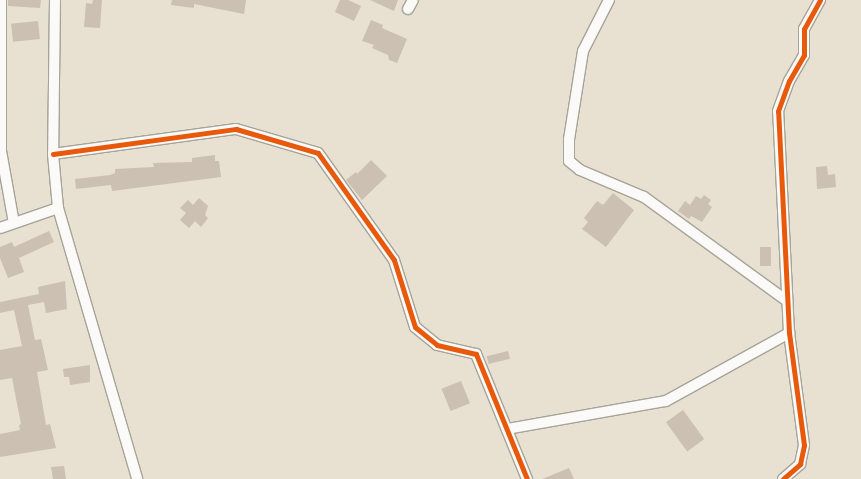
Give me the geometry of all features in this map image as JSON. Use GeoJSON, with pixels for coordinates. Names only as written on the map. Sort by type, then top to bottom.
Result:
{"type":"FeatureCollection","features":[{"type":"Feature","properties":{"kind":"street"},"geometry":{"type":"LineString","coordinates":[[2,0],[1,151],[14,223]]}},
{"type":"Feature","properties":{"kind":"street"},"geometry":{"type":"LineString","coordinates":[[55,0],[53,154],[58,208],[137,479]]}},
{"type":"Feature","properties":{"kind":"street"},"geometry":{"type":"LineString","coordinates":[[609,0],[583,50],[569,139],[569,161],[580,170],[644,197],[787,301]]}},
{"type":"Feature","properties":{"kind":"street"},"geometry":{"type":"LineString","coordinates":[[783,479],[800,464],[804,445],[789,333],[778,111],[789,81],[804,55],[804,29],[820,0]]}},
{"type":"Feature","properties":{"kind":"street"},"geometry":{"type":"LineString","coordinates":[[53,154],[236,129],[318,153],[394,260],[415,327],[437,346],[476,354],[527,479]]}},
{"type":"Feature","properties":{"kind":"street"},"geometry":{"type":"LineString","coordinates":[[0,228],[58,208]]}},
{"type":"Feature","properties":{"kind":"street"},"geometry":{"type":"LineString","coordinates":[[507,429],[666,401],[789,333]]}},
{"type":"Feature","properties":{"kind":"building"},"geometry":{"type":"Polygon","coordinates":[[[8,0],[41,0],[40,8],[8,6],[8,0]]]}},
{"type":"Feature","properties":{"kind":"building"},"geometry":{"type":"Polygon","coordinates":[[[93,0],[102,0],[100,28],[84,27],[86,3],[92,4],[93,0]]]}},
{"type":"Feature","properties":{"kind":"building"},"geometry":{"type":"Polygon","coordinates":[[[172,0],[246,0],[244,14],[194,4],[194,8],[171,5],[172,0]]]}},
{"type":"Feature","properties":{"kind":"building"},"geometry":{"type":"Polygon","coordinates":[[[340,0],[348,0],[361,6],[354,21],[335,12],[340,0]]]}},
{"type":"Feature","properties":{"kind":"building"},"geometry":{"type":"Polygon","coordinates":[[[370,0],[398,0],[394,11],[370,0]]]}},
{"type":"Feature","properties":{"kind":"building"},"geometry":{"type":"Polygon","coordinates":[[[371,20],[383,25],[382,28],[407,39],[397,63],[389,60],[388,55],[372,48],[374,45],[362,41],[371,20]]]}},
{"type":"Feature","properties":{"kind":"building"},"geometry":{"type":"Polygon","coordinates":[[[38,21],[40,39],[13,42],[11,24],[38,21]]]}},
{"type":"Feature","properties":{"kind":"building"},"geometry":{"type":"Polygon","coordinates":[[[215,155],[215,161],[219,161],[221,177],[112,191],[111,185],[76,189],[75,179],[110,175],[115,173],[115,169],[154,167],[153,163],[192,162],[192,158],[215,155]]]}},
{"type":"Feature","properties":{"kind":"building"},"geometry":{"type":"Polygon","coordinates":[[[371,160],[387,176],[362,200],[346,180],[356,172],[357,174],[371,160]]]}},
{"type":"Feature","properties":{"kind":"building"},"geometry":{"type":"Polygon","coordinates":[[[827,166],[828,175],[835,174],[836,187],[817,189],[816,167],[827,166]]]}},
{"type":"Feature","properties":{"kind":"building"},"geometry":{"type":"Polygon","coordinates":[[[613,193],[634,210],[606,247],[582,229],[588,222],[584,218],[597,201],[603,205],[613,193]]]}},
{"type":"Feature","properties":{"kind":"building"},"geometry":{"type":"Polygon","coordinates":[[[704,195],[711,200],[708,204],[712,207],[702,222],[691,216],[689,219],[678,211],[685,201],[690,205],[696,196],[701,199],[704,195]]]}},
{"type":"Feature","properties":{"kind":"building"},"geometry":{"type":"Polygon","coordinates":[[[199,198],[208,206],[205,215],[208,218],[201,227],[195,221],[189,228],[180,220],[186,213],[180,208],[188,200],[193,205],[199,198]]]}},
{"type":"Feature","properties":{"kind":"building"},"geometry":{"type":"Polygon","coordinates":[[[49,231],[54,242],[19,258],[24,272],[8,278],[0,258],[0,247],[12,242],[14,247],[49,231]]]}},
{"type":"Feature","properties":{"kind":"building"},"geometry":{"type":"Polygon","coordinates":[[[760,247],[771,247],[771,266],[760,266],[760,247]]]}},
{"type":"Feature","properties":{"kind":"building"},"geometry":{"type":"Polygon","coordinates":[[[65,281],[67,309],[46,313],[44,302],[28,305],[35,340],[41,339],[48,370],[37,372],[46,425],[50,424],[56,448],[0,457],[0,434],[20,430],[19,425],[21,424],[12,378],[0,380],[0,350],[22,346],[14,310],[0,313],[0,302],[39,294],[38,287],[65,281]]]}},
{"type":"Feature","properties":{"kind":"building"},"geometry":{"type":"Polygon","coordinates":[[[508,351],[510,359],[489,364],[487,356],[508,351]]]}},
{"type":"Feature","properties":{"kind":"building"},"geometry":{"type":"Polygon","coordinates":[[[90,365],[90,382],[70,385],[69,377],[64,377],[63,369],[90,365]]]}},
{"type":"Feature","properties":{"kind":"building"},"geometry":{"type":"Polygon","coordinates":[[[461,381],[470,403],[451,411],[442,389],[461,381]]]}},
{"type":"Feature","properties":{"kind":"building"},"geometry":{"type":"Polygon","coordinates":[[[683,410],[704,439],[687,451],[666,422],[683,410]]]}},
{"type":"Feature","properties":{"kind":"building"},"geometry":{"type":"Polygon","coordinates":[[[64,466],[66,479],[53,479],[51,467],[64,466]]]}},
{"type":"Feature","properties":{"kind":"building"},"geometry":{"type":"Polygon","coordinates":[[[569,468],[574,479],[542,479],[569,468]]]}},
{"type":"Feature","properties":{"kind":"cycle path"},"geometry":{"type":"LineString","coordinates":[[783,479],[800,464],[804,445],[789,333],[778,111],[789,81],[804,55],[804,29],[820,0]]}},
{"type":"Feature","properties":{"kind":"cycle path"},"geometry":{"type":"LineString","coordinates":[[53,154],[236,129],[318,153],[394,260],[415,327],[437,345],[476,354],[527,479]]}}]}
